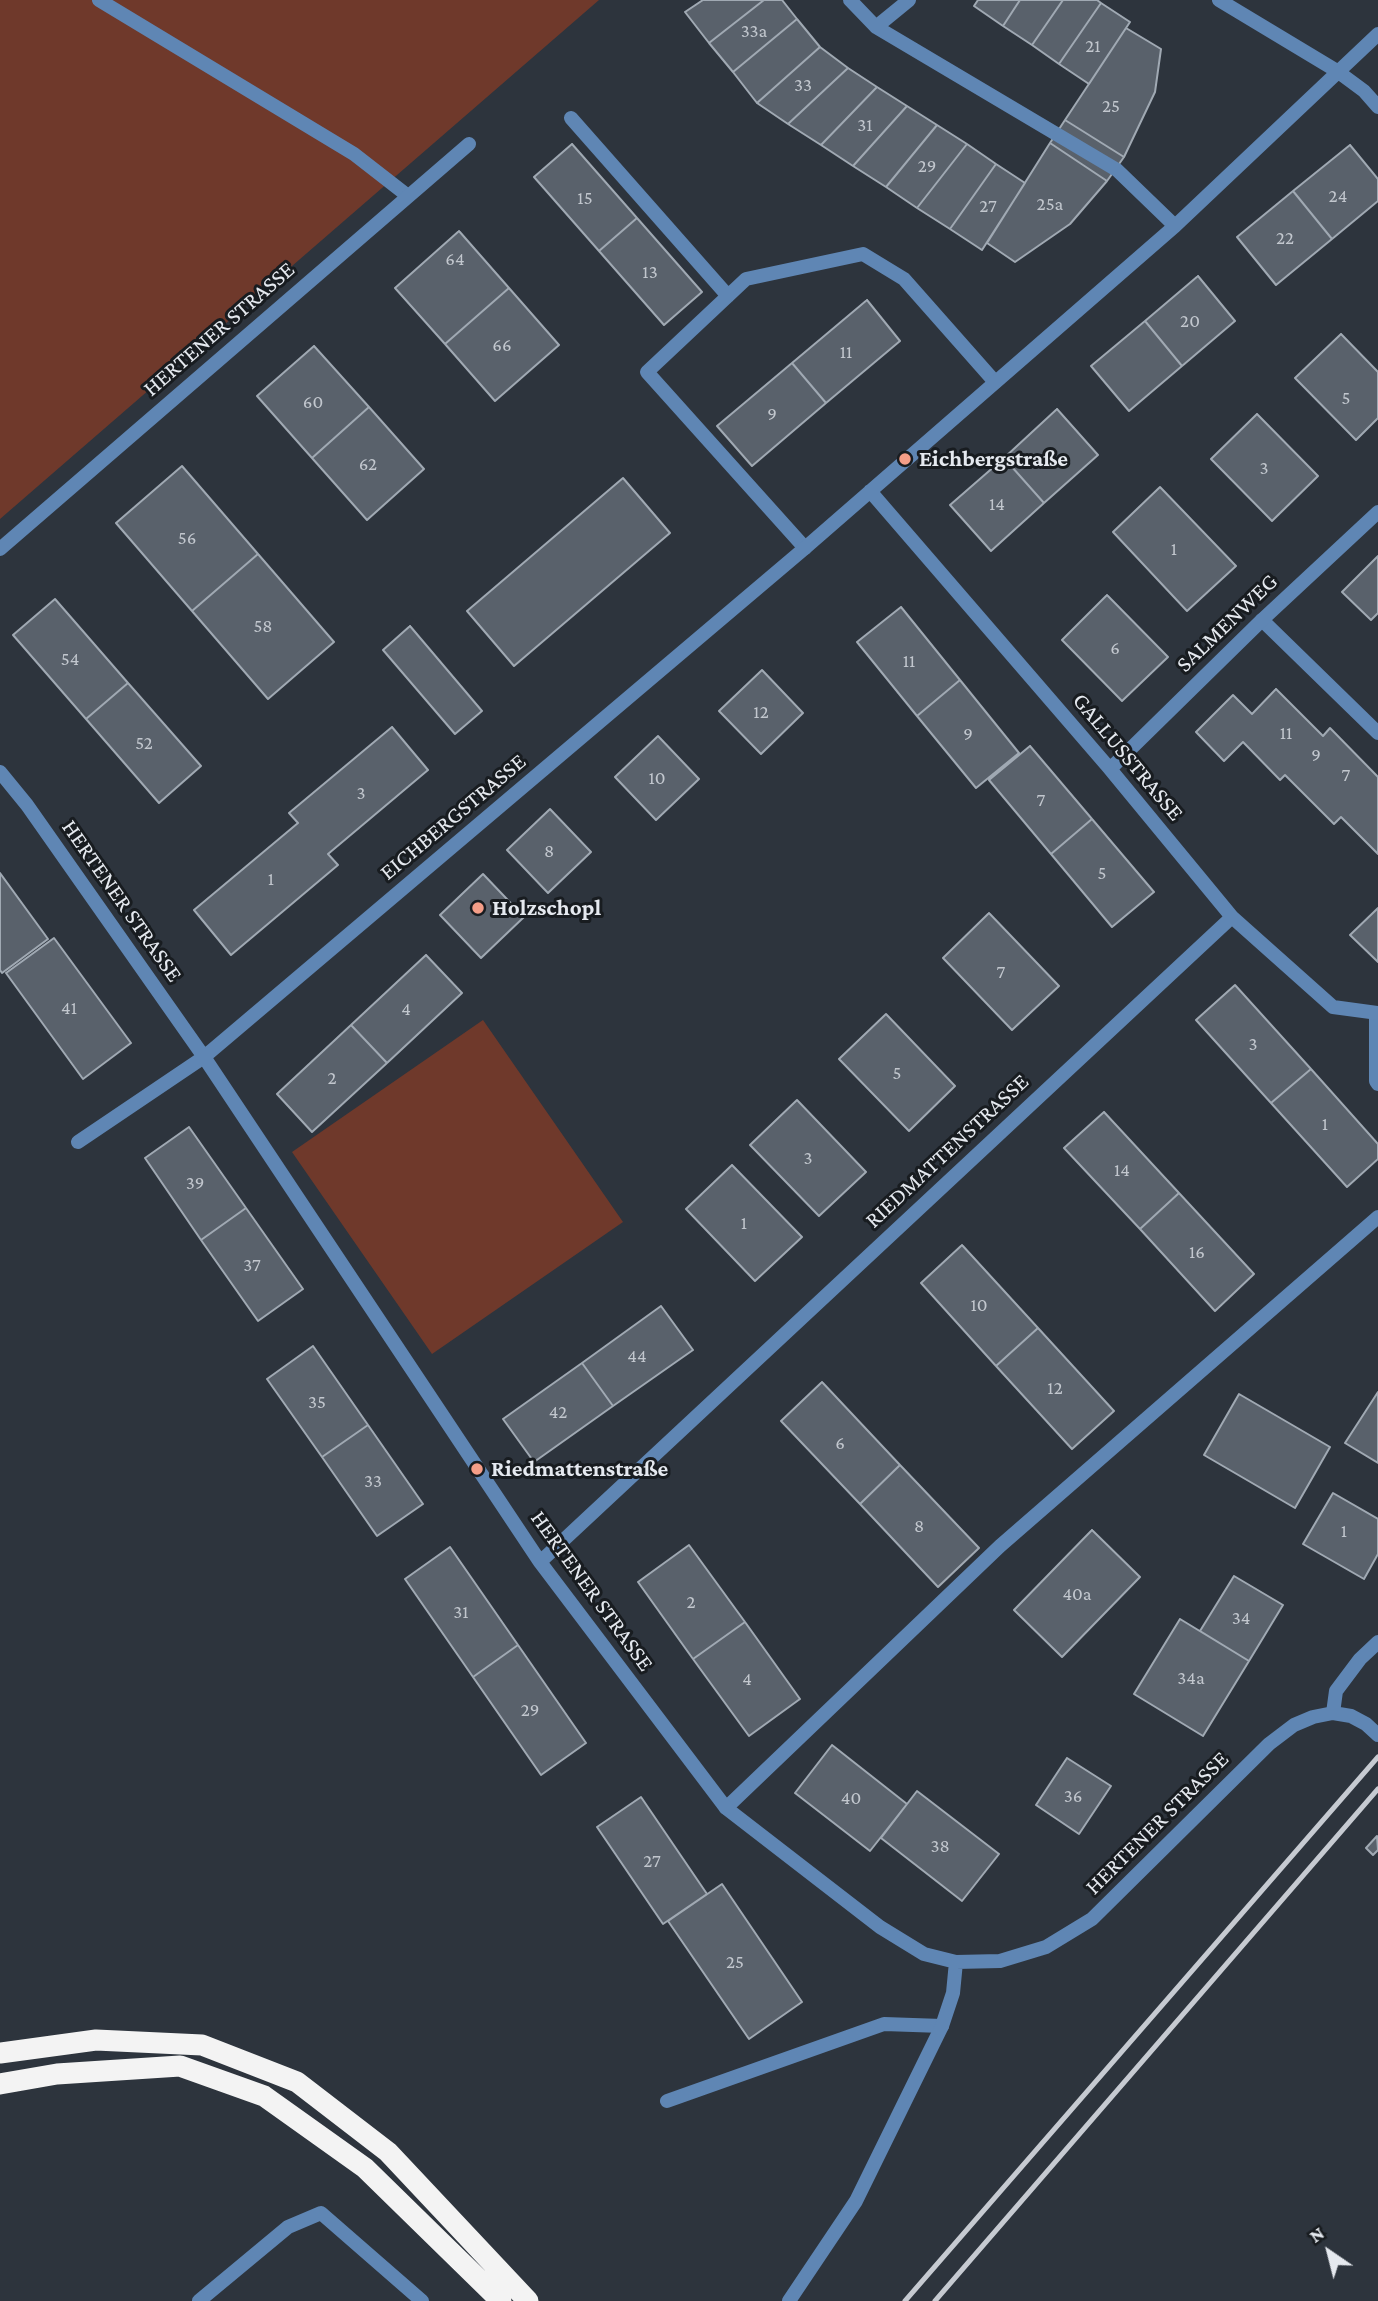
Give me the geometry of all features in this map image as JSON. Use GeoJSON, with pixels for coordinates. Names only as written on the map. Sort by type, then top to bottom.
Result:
{"type":"FeatureCollection","features":[{"type":"Feature","properties":{"kind":"highway"},"geometry":{"type":"LineString","coordinates":[[0,2053],[96,2040],[202,2045],[298,2082],[388,2152],[528,2301]]}},
{"type":"Feature","properties":{"kind":"highway"},"geometry":{"type":"LineString","coordinates":[[0,2084],[57,2074],[180,2066],[264,2096],[365,2168],[500,2301]]}},
{"type":"Feature","properties":{"kind":"street"},"geometry":{"type":"LineString","coordinates":[[99,0],[354,154],[408,196]]}},
{"type":"Feature","properties":{"kind":"street"},"geometry":{"type":"LineString","coordinates":[[850,0],[876,27],[1117,170],[1175,226]]}},
{"type":"Feature","properties":{"kind":"street"},"geometry":{"type":"LineString","coordinates":[[876,27],[909,0]]}},
{"type":"Feature","properties":{"kind":"street"},"geometry":{"type":"LineString","coordinates":[[1219,0],[1338,71],[1364,91],[1378,107]]}},
{"type":"Feature","properties":{"kind":"street","name":"EICHBERGSTRASSE"},"geometry":{"type":"LineString","coordinates":[[204,1057],[805,548],[1175,226],[1378,34]]}},
{"type":"Feature","properties":{"kind":"street"},"geometry":{"type":"LineString","coordinates":[[571,118],[728,296]]}},
{"type":"Feature","properties":{"kind":"street","name":"HERTENER STRASSE"},"geometry":{"type":"LineString","coordinates":[[0,549],[469,144]]}},
{"type":"Feature","properties":{"kind":"street"},"geometry":{"type":"LineString","coordinates":[[805,548],[647,373],[746,279],[863,254],[904,279],[995,382]]}},
{"type":"Feature","properties":{"kind":"street","name":"GALLUSSTRASSE"},"geometry":{"type":"LineString","coordinates":[[870,491],[1110,769],[1232,917],[1333,1007],[1377,1014]]}},
{"type":"Feature","properties":{"kind":"street","name":"SALMENWEG"},"geometry":{"type":"LineString","coordinates":[[1110,769],[1262,620],[1378,512]]}},
{"type":"Feature","properties":{"kind":"street"},"geometry":{"type":"LineString","coordinates":[[1262,620],[1378,733]]}},
{"type":"Feature","properties":{"kind":"street","name":"HERTENER STRASSE"},"geometry":{"type":"LineString","coordinates":[[0,772],[27,805],[204,1057],[540,1562],[726,1808],[880,1927],[924,1954],[956,1962],[1000,1961],[1046,1947],[1092,1919],[1269,1744],[1294,1725],[1333,1713]]}},
{"type":"Feature","properties":{"kind":"street","name":"RIEDMATTENSTRASSE"},"geometry":{"type":"LineString","coordinates":[[540,1562],[1232,917]]}},
{"type":"Feature","properties":{"kind":"street"},"geometry":{"type":"LineString","coordinates":[[1377,1014],[1378,1084]]}},
{"type":"Feature","properties":{"kind":"street"},"geometry":{"type":"LineString","coordinates":[[78,1142],[204,1057]]}},
{"type":"Feature","properties":{"kind":"street"},"geometry":{"type":"LineString","coordinates":[[726,1808],[1000,1546],[1378,1217]]}},
{"type":"Feature","properties":{"kind":"street"},"geometry":{"type":"LineString","coordinates":[[1378,1642],[1360,1659],[1336,1691],[1333,1713],[1350,1716],[1366,1724],[1378,1735]]}},
{"type":"Feature","properties":{"kind":"street"},"geometry":{"type":"LineString","coordinates":[[789,2301],[856,2200],[943,2026],[953,1993],[956,1962]]}},
{"type":"Feature","properties":{"kind":"street"},"geometry":{"type":"LineString","coordinates":[[667,2101],[884,2024],[943,2026]]}},
{"type":"Feature","properties":{"kind":"street"},"geometry":{"type":"LineString","coordinates":[[199,2301],[288,2227],[321,2213],[422,2301]]}},
{"type":"Feature","properties":{"kind":"shaded area"},"geometry":{"type":"Polygon","coordinates":[[[0,0],[599,0],[0,519],[0,0]]]}},
{"type":"Feature","properties":{"kind":"shaded area"},"geometry":{"type":"Polygon","coordinates":[[[483,1020],[623,1222],[432,1354],[292,1152],[483,1020]]]}},
{"type":"Feature","properties":{"kind":"building"},"geometry":{"type":"Polygon","coordinates":[[[703,0],[764,0],[709,43],[685,12],[703,0]]]}},
{"type":"Feature","properties":{"kind":"building"},"geometry":{"type":"Polygon","coordinates":[[[764,0],[782,0],[797,19],[733,72],[709,43],[764,0]]]}},
{"type":"Feature","properties":{"kind":"building"},"geometry":{"type":"Polygon","coordinates":[[[978,0],[1020,0],[1003,26],[974,6],[978,0]]]}},
{"type":"Feature","properties":{"kind":"building"},"geometry":{"type":"Polygon","coordinates":[[[1020,0],[1063,0],[1032,45],[1003,26],[1020,0]]]}},
{"type":"Feature","properties":{"kind":"building"},"geometry":{"type":"Polygon","coordinates":[[[1063,0],[1097,0],[1101,3],[1059,64],[1032,45],[1063,0]]]}},
{"type":"Feature","properties":{"kind":"building"},"geometry":{"type":"Polygon","coordinates":[[[1101,3],[1130,22],[1089,84],[1059,64],[1101,3]]]}},
{"type":"Feature","properties":{"kind":"building"},"geometry":{"type":"Polygon","coordinates":[[[797,19],[820,47],[757,103],[733,72],[797,19]]]}},
{"type":"Feature","properties":{"kind":"building"},"geometry":{"type":"Polygon","coordinates":[[[1126,28],[1161,49],[1155,92],[1124,157],[1065,120],[1126,28]]]}},
{"type":"Feature","properties":{"kind":"building"},"geometry":{"type":"Polygon","coordinates":[[[820,47],[848,68],[788,124],[757,103],[820,47]]]}},
{"type":"Feature","properties":{"kind":"building"},"geometry":{"type":"Polygon","coordinates":[[[848,68],[877,87],[821,145],[788,124],[848,68]]]}},
{"type":"Feature","properties":{"kind":"building"},"geometry":{"type":"Polygon","coordinates":[[[877,87],[907,106],[853,166],[821,145],[877,87]]]}},
{"type":"Feature","properties":{"kind":"building"},"geometry":{"type":"Polygon","coordinates":[[[907,106],[937,125],[886,187],[853,166],[907,106]]]}},
{"type":"Feature","properties":{"kind":"building"},"geometry":{"type":"Polygon","coordinates":[[[1065,120],[1124,157],[1107,181],[1050,143],[1065,120]]]}},
{"type":"Feature","properties":{"kind":"building"},"geometry":{"type":"Polygon","coordinates":[[[937,125],[967,144],[917,208],[886,187],[937,125]]]}},
{"type":"Feature","properties":{"kind":"building"},"geometry":{"type":"Polygon","coordinates":[[[1050,143],[1107,181],[1070,224],[1015,262],[987,243],[1050,143]]]}},
{"type":"Feature","properties":{"kind":"building"},"geometry":{"type":"Polygon","coordinates":[[[572,144],[637,218],[599,251],[534,177],[572,144]]]}},
{"type":"Feature","properties":{"kind":"building"},"geometry":{"type":"Polygon","coordinates":[[[967,144],[996,164],[950,229],[917,208],[967,144]]]}},
{"type":"Feature","properties":{"kind":"building"},"geometry":{"type":"Polygon","coordinates":[[[1350,145],[1378,179],[1378,201],[1332,239],[1293,191],[1350,145]]]}},
{"type":"Feature","properties":{"kind":"building"},"geometry":{"type":"Polygon","coordinates":[[[996,164],[1025,183],[982,250],[950,229],[996,164]]]}},
{"type":"Feature","properties":{"kind":"building"},"geometry":{"type":"Polygon","coordinates":[[[1293,191],[1332,239],[1276,285],[1237,237],[1293,191]]]}},
{"type":"Feature","properties":{"kind":"building"},"geometry":{"type":"Polygon","coordinates":[[[637,218],[702,292],[664,325],[599,251],[637,218]]]}},
{"type":"Feature","properties":{"kind":"building"},"geometry":{"type":"Polygon","coordinates":[[[459,231],[509,288],[445,344],[395,288],[459,231]]]}},
{"type":"Feature","properties":{"kind":"building"},"geometry":{"type":"Polygon","coordinates":[[[1198,276],[1235,321],[1182,366],[1145,321],[1198,276]]]}},
{"type":"Feature","properties":{"kind":"building"},"geometry":{"type":"Polygon","coordinates":[[[509,288],[559,345],[495,401],[445,344],[509,288]]]}},
{"type":"Feature","properties":{"kind":"building"},"geometry":{"type":"Polygon","coordinates":[[[867,300],[900,341],[826,403],[792,363],[867,300]]]}},
{"type":"Feature","properties":{"kind":"building"},"geometry":{"type":"Polygon","coordinates":[[[1145,321],[1182,366],[1129,411],[1091,366],[1145,321]]]}},
{"type":"Feature","properties":{"kind":"building"},"geometry":{"type":"Polygon","coordinates":[[[1341,334],[1378,372],[1378,418],[1356,440],[1295,378],[1341,334]]]}},
{"type":"Feature","properties":{"kind":"building"},"geometry":{"type":"Polygon","coordinates":[[[314,346],[369,407],[312,458],[257,396],[314,346]]]}},
{"type":"Feature","properties":{"kind":"building"},"geometry":{"type":"Polygon","coordinates":[[[792,363],[826,403],[752,466],[717,426],[792,363]]]}},
{"type":"Feature","properties":{"kind":"building"},"geometry":{"type":"Polygon","coordinates":[[[369,407],[424,469],[367,520],[312,458],[369,407]]]}},
{"type":"Feature","properties":{"kind":"building"},"geometry":{"type":"Polygon","coordinates":[[[1057,409],[1098,455],[1044,503],[1004,458],[1057,409]]]}},
{"type":"Feature","properties":{"kind":"building"},"geometry":{"type":"Polygon","coordinates":[[[1257,414],[1318,476],[1272,521],[1211,459],[1257,414]]]}},
{"type":"Feature","properties":{"kind":"building"},"geometry":{"type":"Polygon","coordinates":[[[1004,458],[1044,503],[991,551],[950,505],[1004,458]]]}},
{"type":"Feature","properties":{"kind":"building"},"geometry":{"type":"Polygon","coordinates":[[[182,466],[258,554],[192,611],[116,523],[182,466]]]}},
{"type":"Feature","properties":{"kind":"building"},"geometry":{"type":"Polygon","coordinates":[[[623,478],[670,533],[514,666],[467,611],[623,478]]]}},
{"type":"Feature","properties":{"kind":"building"},"geometry":{"type":"Polygon","coordinates":[[[1160,487],[1236,566],[1187,611],[1113,532],[1160,487]]]}},
{"type":"Feature","properties":{"kind":"building"},"geometry":{"type":"Polygon","coordinates":[[[258,554],[334,642],[268,699],[192,611],[258,554]]]}},
{"type":"Feature","properties":{"kind":"building"},"geometry":{"type":"Polygon","coordinates":[[[1378,556],[1378,613],[1371,620],[1342,592],[1378,556]]]}},
{"type":"Feature","properties":{"kind":"building"},"geometry":{"type":"Polygon","coordinates":[[[1107,595],[1168,657],[1122,701],[1062,640],[1107,595]]]}},
{"type":"Feature","properties":{"kind":"building"},"geometry":{"type":"Polygon","coordinates":[[[55,599],[128,683],[86,719],[13,635],[55,599]]]}},
{"type":"Feature","properties":{"kind":"building"},"geometry":{"type":"Polygon","coordinates":[[[901,607],[960,680],[917,716],[857,642],[901,607]]]}},
{"type":"Feature","properties":{"kind":"building"},"geometry":{"type":"Polygon","coordinates":[[[410,626],[482,711],[455,734],[383,650],[410,626]]]}},
{"type":"Feature","properties":{"kind":"building"},"geometry":{"type":"Polygon","coordinates":[[[762,670],[803,713],[761,754],[719,711],[762,670]]]}},
{"type":"Feature","properties":{"kind":"building"},"geometry":{"type":"Polygon","coordinates":[[[960,680],[1019,753],[976,788],[917,716],[960,680]]]}},
{"type":"Feature","properties":{"kind":"building"},"geometry":{"type":"Polygon","coordinates":[[[128,683],[201,766],[159,803],[86,719],[128,683]]]}},
{"type":"Feature","properties":{"kind":"building"},"geometry":{"type":"Polygon","coordinates":[[[1276,689],[1323,736],[1330,728],[1378,777],[1378,854],[1341,817],[1334,824],[1285,775],[1280,780],[1243,742],[1224,761],[1196,732],[1233,695],[1252,714],[1276,689]]]}},
{"type":"Feature","properties":{"kind":"building"},"geometry":{"type":"Polygon","coordinates":[[[392,727],[428,770],[328,854],[338,865],[231,955],[194,910],[298,823],[289,813],[392,727]]]}},
{"type":"Feature","properties":{"kind":"building"},"geometry":{"type":"Polygon","coordinates":[[[658,736],[699,779],[656,820],[615,777],[658,736]]]}},
{"type":"Feature","properties":{"kind":"building"},"geometry":{"type":"Polygon","coordinates":[[[1030,746],[1092,819],[1051,854],[989,780],[1030,746]]]}},
{"type":"Feature","properties":{"kind":"building"},"geometry":{"type":"Polygon","coordinates":[[[550,809],[591,852],[548,893],[507,850],[550,809]]]}},
{"type":"Feature","properties":{"kind":"building"},"geometry":{"type":"Polygon","coordinates":[[[1092,819],[1154,892],[1112,927],[1051,854],[1092,819]]]}},
{"type":"Feature","properties":{"kind":"building"},"geometry":{"type":"Polygon","coordinates":[[[0,873],[48,939],[2,973],[0,970],[0,873]]]}},
{"type":"Feature","properties":{"kind":"building"},"geometry":{"type":"Polygon","coordinates":[[[483,874],[524,917],[481,958],[440,915],[483,874]]]}},
{"type":"Feature","properties":{"kind":"building"},"geometry":{"type":"Polygon","coordinates":[[[1378,908],[1378,962],[1350,935],[1378,908]]]}},
{"type":"Feature","properties":{"kind":"building"},"geometry":{"type":"Polygon","coordinates":[[[989,913],[1059,986],[1012,1030],[943,958],[989,913]]]}},
{"type":"Feature","properties":{"kind":"building"},"geometry":{"type":"Polygon","coordinates":[[[54,938],[131,1043],[83,1079],[6,973],[54,938]]]}},
{"type":"Feature","properties":{"kind":"building"},"geometry":{"type":"Polygon","coordinates":[[[426,955],[462,993],[387,1063],[351,1025],[426,955]]]}},
{"type":"Feature","properties":{"kind":"building"},"geometry":{"type":"Polygon","coordinates":[[[1235,985],[1311,1069],[1271,1103],[1196,1020],[1235,985]]]}},
{"type":"Feature","properties":{"kind":"building"},"geometry":{"type":"Polygon","coordinates":[[[886,1014],[955,1086],[909,1131],[839,1059],[886,1014]]]}},
{"type":"Feature","properties":{"kind":"building"},"geometry":{"type":"Polygon","coordinates":[[[351,1025],[387,1063],[312,1132],[277,1094],[351,1025]]]}},
{"type":"Feature","properties":{"kind":"building"},"geometry":{"type":"Polygon","coordinates":[[[1311,1069],[1378,1144],[1378,1159],[1347,1187],[1271,1103],[1311,1069]]]}},
{"type":"Feature","properties":{"kind":"building"},"geometry":{"type":"Polygon","coordinates":[[[797,1100],[866,1172],[819,1216],[750,1145],[797,1100]]]}},
{"type":"Feature","properties":{"kind":"building"},"geometry":{"type":"Polygon","coordinates":[[[1104,1112],[1179,1193],[1140,1229],[1064,1148],[1104,1112]]]}},
{"type":"Feature","properties":{"kind":"building"},"geometry":{"type":"Polygon","coordinates":[[[189,1127],[246,1208],[201,1240],[145,1158],[189,1127]]]}},
{"type":"Feature","properties":{"kind":"building"},"geometry":{"type":"Polygon","coordinates":[[[732,1165],[802,1237],[755,1281],[686,1209],[732,1165]]]}},
{"type":"Feature","properties":{"kind":"building"},"geometry":{"type":"Polygon","coordinates":[[[1179,1193],[1254,1274],[1215,1311],[1140,1229],[1179,1193]]]}},
{"type":"Feature","properties":{"kind":"building"},"geometry":{"type":"Polygon","coordinates":[[[246,1208],[303,1289],[258,1321],[201,1240],[246,1208]]]}},
{"type":"Feature","properties":{"kind":"building"},"geometry":{"type":"Polygon","coordinates":[[[962,1245],[1038,1328],[996,1366],[921,1283],[962,1245]]]}},
{"type":"Feature","properties":{"kind":"building"},"geometry":{"type":"Polygon","coordinates":[[[661,1306],[693,1350],[613,1406],[582,1363],[661,1306]]]}},
{"type":"Feature","properties":{"kind":"building"},"geometry":{"type":"Polygon","coordinates":[[[1038,1328],[1114,1411],[1072,1449],[996,1366],[1038,1328]]]}},
{"type":"Feature","properties":{"kind":"building"},"geometry":{"type":"Polygon","coordinates":[[[313,1346],[368,1425],[322,1457],[267,1379],[313,1346]]]}},
{"type":"Feature","properties":{"kind":"building"},"geometry":{"type":"Polygon","coordinates":[[[582,1363],[613,1406],[534,1462],[503,1419],[582,1363]]]}},
{"type":"Feature","properties":{"kind":"building"},"geometry":{"type":"Polygon","coordinates":[[[822,1382],[900,1465],[860,1504],[781,1421],[822,1382]]]}},
{"type":"Feature","properties":{"kind":"building"},"geometry":{"type":"Polygon","coordinates":[[[1378,1392],[1378,1463],[1345,1443],[1378,1392]]]}},
{"type":"Feature","properties":{"kind":"building"},"geometry":{"type":"Polygon","coordinates":[[[1239,1394],[1330,1447],[1295,1508],[1204,1455],[1239,1394]]]}},
{"type":"Feature","properties":{"kind":"building"},"geometry":{"type":"Polygon","coordinates":[[[368,1425],[423,1504],[377,1536],[322,1457],[368,1425]]]}},
{"type":"Feature","properties":{"kind":"building"},"geometry":{"type":"Polygon","coordinates":[[[900,1465],[979,1548],[938,1587],[860,1504],[900,1465]]]}},
{"type":"Feature","properties":{"kind":"building"},"geometry":{"type":"Polygon","coordinates":[[[1333,1493],[1378,1519],[1378,1554],[1364,1579],[1303,1544],[1333,1493]]]}},
{"type":"Feature","properties":{"kind":"building"},"geometry":{"type":"Polygon","coordinates":[[[1092,1530],[1140,1577],[1062,1657],[1014,1610],[1092,1530]]]}},
{"type":"Feature","properties":{"kind":"building"},"geometry":{"type":"Polygon","coordinates":[[[689,1545],[745,1622],[693,1659],[638,1582],[689,1545]]]}},
{"type":"Feature","properties":{"kind":"building"},"geometry":{"type":"Polygon","coordinates":[[[450,1547],[518,1645],[473,1677],[405,1579],[450,1547]]]}},
{"type":"Feature","properties":{"kind":"building"},"geometry":{"type":"Polygon","coordinates":[[[1234,1576],[1283,1605],[1249,1661],[1200,1631],[1234,1576]]]}},
{"type":"Feature","properties":{"kind":"building"},"geometry":{"type":"Polygon","coordinates":[[[1180,1619],[1249,1661],[1203,1736],[1134,1694],[1180,1619]]]}},
{"type":"Feature","properties":{"kind":"building"},"geometry":{"type":"Polygon","coordinates":[[[745,1622],[800,1699],[749,1736],[693,1659],[745,1622]]]}},
{"type":"Feature","properties":{"kind":"building"},"geometry":{"type":"Polygon","coordinates":[[[518,1645],[586,1743],[541,1775],[473,1677],[518,1645]]]}},
{"type":"Feature","properties":{"kind":"building"},"geometry":{"type":"Polygon","coordinates":[[[832,1745],[907,1804],[870,1851],[795,1793],[832,1745]]]}},
{"type":"Feature","properties":{"kind":"building"},"geometry":{"type":"Polygon","coordinates":[[[1067,1758],[1111,1786],[1079,1834],[1036,1805],[1067,1758]]]}},
{"type":"Feature","properties":{"kind":"building"},"geometry":{"type":"Polygon","coordinates":[[[917,1791],[999,1854],[962,1901],[881,1838],[917,1791]]]}},
{"type":"Feature","properties":{"kind":"building"},"geometry":{"type":"Polygon","coordinates":[[[641,1797],[707,1894],[663,1924],[597,1827],[641,1797]]]}},
{"type":"Feature","properties":{"kind":"building"},"geometry":{"type":"Polygon","coordinates":[[[1377,1836],[1378,1850],[1373,1855],[1366,1848],[1377,1836]]]}},
{"type":"Feature","properties":{"kind":"building"},"geometry":{"type":"Polygon","coordinates":[[[722,1884],[802,2002],[749,2039],[668,1921],[722,1884]]]}},
{"type":"Feature","properties":{"kind":"railway"},"geometry":{"type":"LineString","coordinates":[[905,2301],[1378,1757]]}},
{"type":"Feature","properties":{"kind":"railway"},"geometry":{"type":"LineString","coordinates":[[935,2301],[1378,1789]]}},
{"type":"Feature","properties":{"kind":"place","name":"Eichbergstraße"},"geometry":{"type":"Point","coordinates":[905,459]}},
{"type":"Feature","properties":{"kind":"place","name":"Holzschopl"},"geometry":{"type":"Point","coordinates":[478,908]}},
{"type":"Feature","properties":{"kind":"place","name":"Riedmattenstraße"},"geometry":{"type":"Point","coordinates":[477,1469]}}]}
